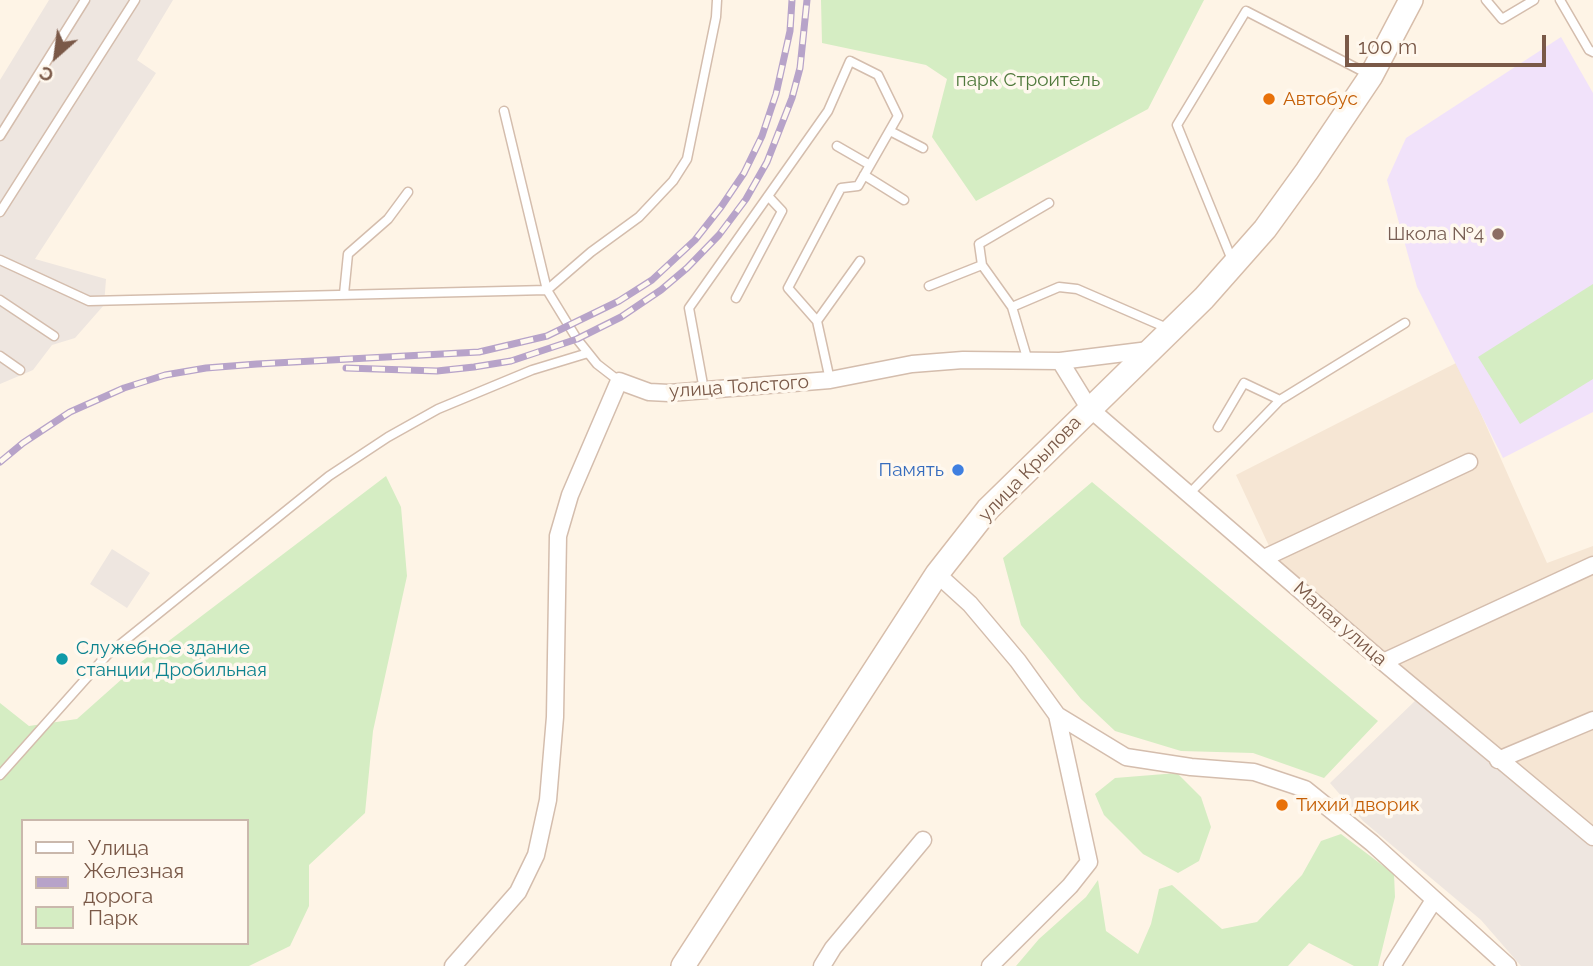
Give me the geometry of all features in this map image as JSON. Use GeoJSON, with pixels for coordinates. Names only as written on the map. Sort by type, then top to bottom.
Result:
{"type":"FeatureCollection","features":[{"type":"Feature","properties":{"kind":"main road","name":"улица Крылова"},"geometry":{"type":"LineString","coordinates":[[683,966],[937,574],[988,509],[1204,298],[1265,229],[1371,76],[1410,0]]}},
{"type":"Feature","properties":{"kind":"street","name":"улица Толстого"},"geometry":{"type":"LineString","coordinates":[[619,382],[649,392],[669,394],[830,380],[912,364],[963,360],[1060,360],[1149,350]]}},
{"type":"Feature","properties":{"kind":"street","name":"Малая улица"},"geometry":{"type":"LineString","coordinates":[[1060,360],[1089,408],[1498,760],[1593,837]]}},
{"type":"Feature","properties":{"kind":"street"},"geometry":{"type":"LineString","coordinates":[[453,966],[518,892],[536,855],[548,800],[555,717],[558,536],[570,495],[619,382]]}},
{"type":"Feature","properties":{"kind":"street"},"geometry":{"type":"LineString","coordinates":[[1264,558],[1469,462]]}},
{"type":"Feature","properties":{"kind":"street"},"geometry":{"type":"LineString","coordinates":[[1383,662],[1593,565]]}},
{"type":"Feature","properties":{"kind":"street"},"geometry":{"type":"LineString","coordinates":[[937,574],[978,614],[1018,661],[1057,715],[1126,757],[1191,767],[1254,772],[1305,789],[1372,843],[1508,966]]}},
{"type":"Feature","properties":{"kind":"street"},"geometry":{"type":"LineString","coordinates":[[990,966],[1070,886],[1089,862],[1057,715]]}},
{"type":"Feature","properties":{"kind":"street"},"geometry":{"type":"LineString","coordinates":[[1498,760],[1593,719]]}},
{"type":"Feature","properties":{"kind":"street"},"geometry":{"type":"LineString","coordinates":[[822,966],[923,840]]}},
{"type":"Feature","properties":{"kind":"street"},"geometry":{"type":"LineString","coordinates":[[1392,966],[1434,900]]}},
{"type":"Feature","properties":{"kind":"lane"},"geometry":{"type":"LineString","coordinates":[[0,136],[85,0]]}},
{"type":"Feature","properties":{"kind":"lane"},"geometry":{"type":"LineString","coordinates":[[0,212],[135,0]]}},
{"type":"Feature","properties":{"kind":"lane"},"geometry":{"type":"LineString","coordinates":[[0,260],[89,301],[547,289],[639,217],[673,181],[687,159],[717,0]]}},
{"type":"Feature","properties":{"kind":"lane"},"geometry":{"type":"LineString","coordinates":[[1486,0],[1502,19],[1534,0]]}},
{"type":"Feature","properties":{"kind":"lane"},"geometry":{"type":"LineString","coordinates":[[1560,0],[1591,47]]}},
{"type":"Feature","properties":{"kind":"lane"},"geometry":{"type":"LineString","coordinates":[[1234,265],[1177,125],[1246,10],[1371,76]]}},
{"type":"Feature","properties":{"kind":"lane"},"geometry":{"type":"LineString","coordinates":[[704,390],[689,308],[828,111],[850,61],[878,75],[898,116],[858,186],[841,188],[788,288],[817,321],[830,380]]}},
{"type":"Feature","properties":{"kind":"lane"},"geometry":{"type":"LineString","coordinates":[[504,111],[547,289],[597,365],[619,382]]}},
{"type":"Feature","properties":{"kind":"lane"},"geometry":{"type":"LineString","coordinates":[[890,131],[923,148]]}},
{"type":"Feature","properties":{"kind":"lane"},"geometry":{"type":"LineString","coordinates":[[837,146],[870,165]]}},
{"type":"Feature","properties":{"kind":"lane"},"geometry":{"type":"LineString","coordinates":[[864,175],[904,200]]}},
{"type":"Feature","properties":{"kind":"lane"},"geometry":{"type":"LineString","coordinates":[[344,294],[348,254],[388,219],[408,192]]}},
{"type":"Feature","properties":{"kind":"lane"},"geometry":{"type":"LineString","coordinates":[[736,298],[782,212],[768,197]]}},
{"type":"Feature","properties":{"kind":"lane"},"geometry":{"type":"LineString","coordinates":[[1028,361],[1012,307],[982,265],[979,244],[1049,203]]}},
{"type":"Feature","properties":{"kind":"lane"},"geometry":{"type":"LineString","coordinates":[[817,321],[859,261]]}},
{"type":"Feature","properties":{"kind":"lane"},"geometry":{"type":"LineString","coordinates":[[929,286],[982,265]]}},
{"type":"Feature","properties":{"kind":"lane"},"geometry":{"type":"LineString","coordinates":[[1012,307],[1059,287],[1077,289],[1170,329]]}},
{"type":"Feature","properties":{"kind":"lane"},"geometry":{"type":"LineString","coordinates":[[0,300],[54,336]]}},
{"type":"Feature","properties":{"kind":"lane"},"geometry":{"type":"LineString","coordinates":[[1188,495],[1280,400],[1405,323]]}},
{"type":"Feature","properties":{"kind":"lane"},"geometry":{"type":"LineString","coordinates":[[0,775],[107,655],[329,476],[388,437],[438,409],[532,370],[588,353]]}},
{"type":"Feature","properties":{"kind":"lane"},"geometry":{"type":"LineString","coordinates":[[0,356],[20,370]]}},
{"type":"Feature","properties":{"kind":"lane"},"geometry":{"type":"LineString","coordinates":[[1218,427],[1244,383],[1280,400]]}},
{"type":"Feature","properties":{"kind":"shaded area"},"geometry":{"type":"Polygon","coordinates":[[[49,0],[173,0],[137,60],[156,73],[35,259],[106,279],[104,305],[75,338],[52,345],[33,370],[0,384],[0,80],[49,0]]]}},
{"type":"Feature","properties":{"kind":"shaded area","name":"Школа №4"},"geometry":{"type":"Polygon","coordinates":[[[1561,37],[1593,93],[1593,412],[1503,458],[1417,287],[1387,180],[1406,138],[1561,37]]]}},
{"type":"Feature","properties":{"kind":"shaded area"},"geometry":{"type":"Polygon","coordinates":[[[1458,362],[1547,563],[1593,546],[1593,833],[1276,561],[1236,475],[1458,362]]]}},
{"type":"Feature","properties":{"kind":"shaded area"},"geometry":{"type":"Polygon","coordinates":[[[112,549],[150,573],[127,608],[90,584],[112,549]]]}},
{"type":"Feature","properties":{"kind":"shaded area"},"geometry":{"type":"Polygon","coordinates":[[[1417,699],[1593,847],[1593,966],[1521,966],[1481,920],[1363,821],[1330,783],[1417,699]]]}},
{"type":"Feature","properties":{"kind":"green space","name":"парк Строитель"},"geometry":{"type":"Polygon","coordinates":[[[821,0],[1204,0],[1148,109],[976,201],[932,137],[947,79],[926,65],[822,43],[821,0]]]}},
{"type":"Feature","properties":{"kind":"green space"},"geometry":{"type":"Polygon","coordinates":[[[1593,284],[1593,379],[1520,424],[1478,357],[1593,284]]]}},
{"type":"Feature","properties":{"kind":"green space"},"geometry":{"type":"Polygon","coordinates":[[[386,476],[401,507],[407,576],[373,731],[365,813],[309,865],[309,906],[290,946],[249,966],[0,966],[0,703],[29,726],[77,719],[141,662],[386,476]]]}},
{"type":"Feature","properties":{"kind":"green space"},"geometry":{"type":"Polygon","coordinates":[[[1092,482],[1378,721],[1324,778],[1253,753],[1181,751],[1115,731],[1081,699],[1021,625],[1003,558],[1092,482]]]}},
{"type":"Feature","properties":{"kind":"green space"},"geometry":{"type":"Polygon","coordinates":[[[1177,773],[1201,797],[1211,827],[1199,861],[1178,873],[1143,854],[1104,815],[1095,794],[1115,778],[1177,773]]]}},
{"type":"Feature","properties":{"kind":"green space"},"geometry":{"type":"Polygon","coordinates":[[[1341,834],[1394,874],[1395,897],[1378,966],[1354,966],[1309,943],[1288,966],[1016,966],[1039,939],[1086,897],[1098,880],[1106,931],[1138,954],[1151,924],[1159,889],[1172,885],[1222,929],[1257,922],[1302,875],[1321,841],[1341,834]]]}},
{"type":"Feature","properties":{"kind":"railway"},"geometry":{"type":"LineString","coordinates":[[0,462],[70,412],[124,388],[165,375],[257,364],[479,352],[547,336],[619,301],[652,280],[695,240],[744,173],[762,136],[776,94],[790,31],[792,0]]}},
{"type":"Feature","properties":{"kind":"railway"},"geometry":{"type":"LineString","coordinates":[[346,368],[437,371],[511,361],[577,339],[621,317],[661,290],[719,235],[746,199],[767,162],[792,98],[800,68],[807,0]]}},
{"type":"Feature","properties":{"kind":"place","name":"Автобус"},"geometry":{"type":"Point","coordinates":[1269,99]}},
{"type":"Feature","properties":{"kind":"place","name":"Школа №4"},"geometry":{"type":"Point","coordinates":[1498,234]}},
{"type":"Feature","properties":{"kind":"place","name":"Память"},"geometry":{"type":"Point","coordinates":[958,470]}},
{"type":"Feature","properties":{"kind":"place","name":"Служебное здание станции Дробильная"},"geometry":{"type":"Point","coordinates":[62,659]}},
{"type":"Feature","properties":{"kind":"place","name":"Тихий дворик"},"geometry":{"type":"Point","coordinates":[1282,805]}}]}
